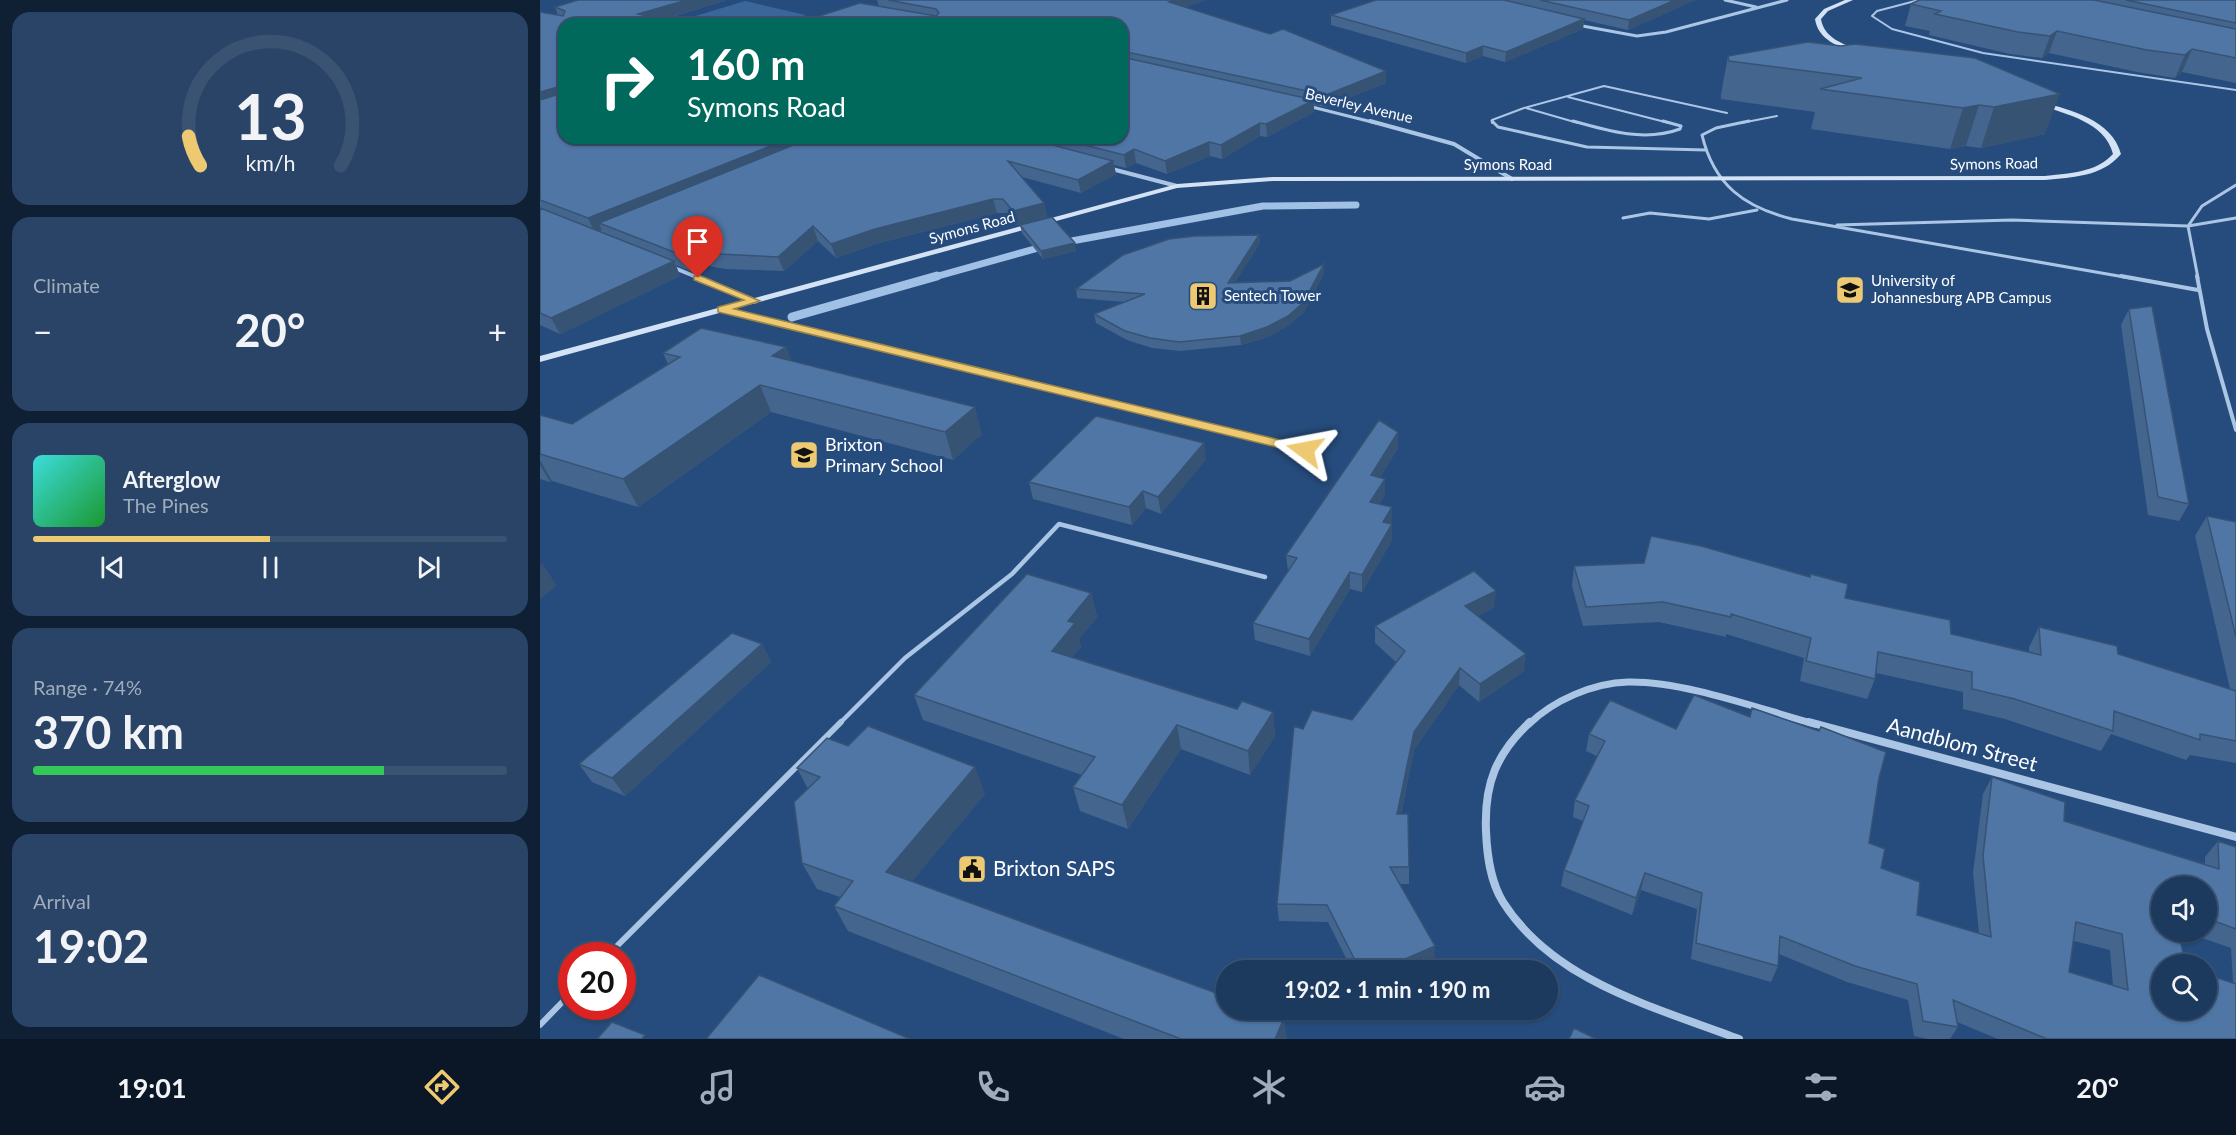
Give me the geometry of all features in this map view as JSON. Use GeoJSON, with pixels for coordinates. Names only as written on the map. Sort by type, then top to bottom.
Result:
{"type":"FeatureCollection","features":[{"type":"Feature","properties":{"kind":"main road"},"geometry":{"type":"LineString","coordinates":[[1847,0],[1820,15],[1819,27],[1824,34],[1840,44],[1869,56]]}},
{"type":"Feature","properties":{"kind":"main road","name":"Symons Road"},"geometry":{"type":"LineString","coordinates":[[540,359],[1177,186],[1233,180],[2045,178],[2097,169],[2117,154],[2112,139],[2097,126],[2065,111],[2031,101]]}},
{"type":"Feature","properties":{"kind":"street"},"geometry":{"type":"LineString","coordinates":[[1725,0],[1756,7]]}},
{"type":"Feature","properties":{"kind":"street"},"geometry":{"type":"LineString","coordinates":[[1571,23],[1631,37],[1666,32],[1787,0]]}},
{"type":"Feature","properties":{"kind":"street","name":"Beverley Avenue"},"geometry":{"type":"LineString","coordinates":[[1303,105],[1454,144],[1512,179]]}},
{"type":"Feature","properties":{"kind":"street"},"geometry":{"type":"LineString","coordinates":[[1096,165],[1177,186]]}},
{"type":"Feature","properties":{"kind":"street"},"geometry":{"type":"LineString","coordinates":[[661,263],[754,301]]}},
{"type":"Feature","properties":{"kind":"street","name":"Aandblom Street"},"geometry":{"type":"LineString","coordinates":[[1739,1039],[1599,986],[1548,951],[1502,901],[1487,860],[1485,814],[1491,777],[1508,743],[1528,724],[1578,692],[1627,682],[1678,687],[2236,837]]}},
{"type":"Feature","properties":{"kind":"lane"},"geometry":{"type":"LineString","coordinates":[[1919,0],[1877,11],[1872,16],[1888,28],[1923,39],[2041,64],[2236,90]]}},
{"type":"Feature","properties":{"kind":"lane"},"geometry":{"type":"LineString","coordinates":[[1706,150],[1587,147],[1492,124],[1495,118],[1524,108],[1609,86],[1727,113]]}},
{"type":"Feature","properties":{"kind":"lane"},"geometry":{"type":"LineString","coordinates":[[1524,108],[1635,134],[1668,135],[1680,129],[1681,126],[1566,96]]}},
{"type":"Feature","properties":{"kind":"lane"},"geometry":{"type":"LineString","coordinates":[[1776,116],[1706,132],[1702,135],[1719,178],[1737,197],[1757,209],[1828,225],[2198,290]]}},
{"type":"Feature","properties":{"kind":"lane"},"geometry":{"type":"LineString","coordinates":[[2236,185],[2201,204],[2193,213],[2188,226],[2198,290],[2236,430]]}},
{"type":"Feature","properties":{"kind":"lane"},"geometry":{"type":"LineString","coordinates":[[1623,218],[1650,213],[1709,219],[1757,209]]}},
{"type":"Feature","properties":{"kind":"lane"},"geometry":{"type":"LineString","coordinates":[[1828,225],[2016,218],[2108,220],[2188,226],[2236,219]]}},
{"type":"Feature","properties":{"kind":"lane"},"geometry":{"type":"LineString","coordinates":[[722,310],[1305,450]]}},
{"type":"Feature","properties":{"kind":"lane"},"geometry":{"type":"LineString","coordinates":[[621,942],[905,658],[1012,574],[1059,524],[1265,577]]}},
{"type":"Feature","properties":{"kind":"lane"},"geometry":{"type":"LineString","coordinates":[[540,1025],[558,1006]]}},
{"type":"Feature","properties":{"kind":"shaded area"},"geometry":{"type":"Polygon","coordinates":[[[745,1],[806,15],[797,18],[689,18],[745,1]]]}},
{"type":"Feature","properties":{"kind":"building"},"geometry":{"type":"Polygon","coordinates":[[[578,0],[687,0],[638,14],[655,18],[558,18],[558,88],[540,92],[540,12],[563,16],[565,11],[555,7],[578,0]]]}},
{"type":"Feature","properties":{"kind":"building"},"geometry":{"type":"Polygon","coordinates":[[[888,0],[1175,0],[1169,2],[1270,34],[1283,29],[1386,71],[1326,95],[1128,52],[1128,18],[813,18],[860,3],[936,16],[939,13],[936,9],[888,0]]]}},
{"type":"Feature","properties":{"kind":"building"},"geometry":{"type":"Polygon","coordinates":[[[1376,0],[1504,0],[1584,19],[1506,52],[1483,46],[1466,53],[1331,15],[1376,0]]]}},
{"type":"Feature","properties":{"kind":"building"},"geometry":{"type":"Polygon","coordinates":[[[1540,0],[1675,0],[1629,20],[1540,0]]]}},
{"type":"Feature","properties":{"kind":"building"},"geometry":{"type":"Polygon","coordinates":[[[1919,0],[2094,0],[2236,29],[2236,58],[2192,49],[2185,55],[2147,50],[2057,31],[2050,36],[2018,32],[1935,14],[1941,11],[1911,4],[1919,0]]]}},
{"type":"Feature","properties":{"kind":"building"},"geometry":{"type":"Polygon","coordinates":[[[2126,0],[2236,0],[2236,23],[2126,0]]]}},
{"type":"Feature","properties":{"kind":"building"},"geometry":{"type":"Polygon","coordinates":[[[1808,42],[1841,46],[1855,44],[1975,58],[2060,94],[1994,107],[1979,105],[1963,108],[1820,89],[1862,78],[1729,61],[1728,56],[1808,42]]]}},
{"type":"Feature","properties":{"kind":"building"},"geometry":{"type":"Polygon","coordinates":[[[1128,58],[1314,100],[1266,124],[1260,123],[1221,145],[1209,142],[1165,161],[1134,149],[1124,155],[1081,144],[1128,144],[1128,58]]]}},
{"type":"Feature","properties":{"kind":"building"},"geometry":{"type":"Polygon","coordinates":[[[558,94],[558,144],[776,144],[588,218],[540,200],[540,100],[558,94]]]}},
{"type":"Feature","properties":{"kind":"building"},"geometry":{"type":"Polygon","coordinates":[[[796,144],[1049,144],[1113,161],[1078,180],[1008,161],[1044,203],[1013,211],[1003,199],[993,199],[875,229],[831,244],[813,226],[778,257],[719,254],[697,250],[684,256],[599,223],[796,144]]]}},
{"type":"Feature","properties":{"kind":"building"},"geometry":{"type":"Polygon","coordinates":[[[540,208],[674,261],[551,318],[540,313],[540,208]]]}},
{"type":"Feature","properties":{"kind":"building"},"geometry":{"type":"Polygon","coordinates":[[[1052,217],[1075,243],[1041,251],[1020,225],[1052,217]]]}},
{"type":"Feature","properties":{"kind":"building"},"geometry":{"type":"Polygon","coordinates":[[[1259,235],[1228,283],[1290,281],[1324,264],[1303,303],[1288,316],[1267,327],[1240,336],[1179,342],[1150,338],[1125,331],[1094,314],[1145,294],[1076,289],[1123,255],[1169,239],[1259,235]]]}},
{"type":"Feature","properties":{"kind":"building"},"geometry":{"type":"Polygon","coordinates":[[[2152,306],[2189,504],[2158,497],[2129,309],[2152,306]]]}},
{"type":"Feature","properties":{"kind":"building"},"geometry":{"type":"Polygon","coordinates":[[[701,328],[786,347],[772,356],[975,407],[945,432],[760,385],[623,479],[540,454],[540,415],[572,424],[680,357],[663,353],[701,328]]]}},
{"type":"Feature","properties":{"kind":"building"},"geometry":{"type":"Polygon","coordinates":[[[1096,416],[1204,443],[1158,497],[1143,491],[1129,507],[1029,482],[1096,416]]]}},
{"type":"Feature","properties":{"kind":"building"},"geometry":{"type":"Polygon","coordinates":[[[1379,420],[1398,432],[1371,475],[1385,479],[1370,502],[1392,507],[1383,522],[1392,524],[1362,575],[1350,572],[1309,639],[1253,623],[1297,558],[1286,555],[1379,420]]]}},
{"type":"Feature","properties":{"kind":"building"},"geometry":{"type":"Polygon","coordinates":[[[2207,516],[2236,522],[2236,637],[2207,516]]]}},
{"type":"Feature","properties":{"kind":"building"},"geometry":{"type":"Polygon","coordinates":[[[1651,536],[1701,546],[1810,577],[1811,574],[1848,584],[1845,598],[1950,620],[1951,634],[2041,655],[2039,627],[2117,646],[2118,654],[2236,691],[2236,741],[2200,734],[2200,740],[2114,711],[2113,731],[2015,699],[1972,689],[1972,672],[1878,652],[1875,679],[1806,661],[1811,638],[1731,614],[1731,617],[1663,602],[1586,607],[1574,566],[1644,563],[1651,536]]]}},
{"type":"Feature","properties":{"kind":"building"},"geometry":{"type":"Polygon","coordinates":[[[1474,571],[1496,591],[1465,606],[1526,654],[1480,684],[1460,668],[1414,732],[1397,814],[1408,814],[1409,867],[1390,867],[1435,946],[1403,960],[1355,960],[1327,905],[1277,904],[1294,726],[1303,729],[1312,710],[1352,720],[1405,651],[1375,626],[1474,571]]]}},
{"type":"Feature","properties":{"kind":"building"},"geometry":{"type":"Polygon","coordinates":[[[1027,574],[1091,593],[1068,621],[1075,623],[1052,651],[1237,709],[1242,701],[1273,712],[1248,751],[1177,725],[1122,805],[1073,787],[1095,757],[914,695],[1027,574]]]}},
{"type":"Feature","properties":{"kind":"building"},"geometry":{"type":"Polygon","coordinates":[[[732,633],[762,644],[612,778],[579,764],[732,633]]]}},
{"type":"Feature","properties":{"kind":"building"},"geometry":{"type":"Polygon","coordinates":[[[1694,695],[1750,717],[1752,708],[1819,731],[1821,727],[1886,752],[1879,778],[1869,843],[1885,849],[1881,868],[1920,882],[1917,915],[1991,937],[1983,856],[1992,777],[2065,802],[2064,821],[2219,869],[2218,841],[2236,847],[2236,929],[2217,922],[2217,876],[2151,876],[2151,942],[2181,942],[2183,954],[2151,954],[2151,1020],[2217,1020],[2217,978],[2236,984],[2236,1039],[2047,1039],[1953,1000],[1958,1027],[1923,1021],[1917,984],[1855,966],[1780,936],[1778,966],[1696,943],[1702,893],[1645,873],[1636,898],[1564,870],[1589,806],[1575,800],[1605,741],[1589,734],[1610,700],[1676,729],[1694,695]],[[2076,922],[2069,972],[2128,990],[2122,934],[2076,922]]]}},
{"type":"Feature","properties":{"kind":"building"},"geometry":{"type":"Polygon","coordinates":[[[868,726],[975,767],[886,872],[1216,993],[1216,1020],[1283,1020],[1275,1039],[1181,1039],[834,906],[853,881],[802,863],[794,802],[820,777],[797,768],[827,738],[848,746],[868,726]]]}},
{"type":"Feature","properties":{"kind":"building"},"geometry":{"type":"Polygon","coordinates":[[[759,975],[910,1039],[706,1039],[759,975]]]}},
{"type":"Feature","properties":{"kind":"building"},"geometry":{"type":"Polygon","coordinates":[[[612,1022],[645,1035],[642,1039],[597,1039],[612,1022]]]}},
{"type":"Feature","properties":{"kind":"building"},"geometry":{"type":"Polygon","coordinates":[[[1574,1028],[1596,1039],[1569,1039],[1574,1028]]]}},
{"type":"Feature","properties":{"kind":"waterway"},"geometry":{"type":"LineString","coordinates":[[1066,242],[1263,206],[1356,205]]}},
{"type":"Feature","properties":{"kind":"waterway"},"geometry":{"type":"LineString","coordinates":[[931,278],[1049,245]]}},
{"type":"Feature","properties":{"kind":"waterway"},"geometry":{"type":"LineString","coordinates":[[792,317],[937,276]]}},
{"type":"Feature","properties":{"kind":"place","name":"University of Johannesburg APB Campus"},"geometry":{"type":"Point","coordinates":[1850,290]}},
{"type":"Feature","properties":{"kind":"place","name":"Sentech Tower"},"geometry":{"type":"Point","coordinates":[1203,296]}},
{"type":"Feature","properties":{"kind":"place","name":"Brixton Primary School"},"geometry":{"type":"Point","coordinates":[804,455]}},
{"type":"Feature","properties":{"kind":"place","name":"Brixton SAPS"},"geometry":{"type":"Point","coordinates":[972,869]}},
{"type":"Feature","properties":{"kind":"route"},"geometry":{"type":"LineString","coordinates":[[698,278],[754,301],[722,310],[1305,450]]}}]}
